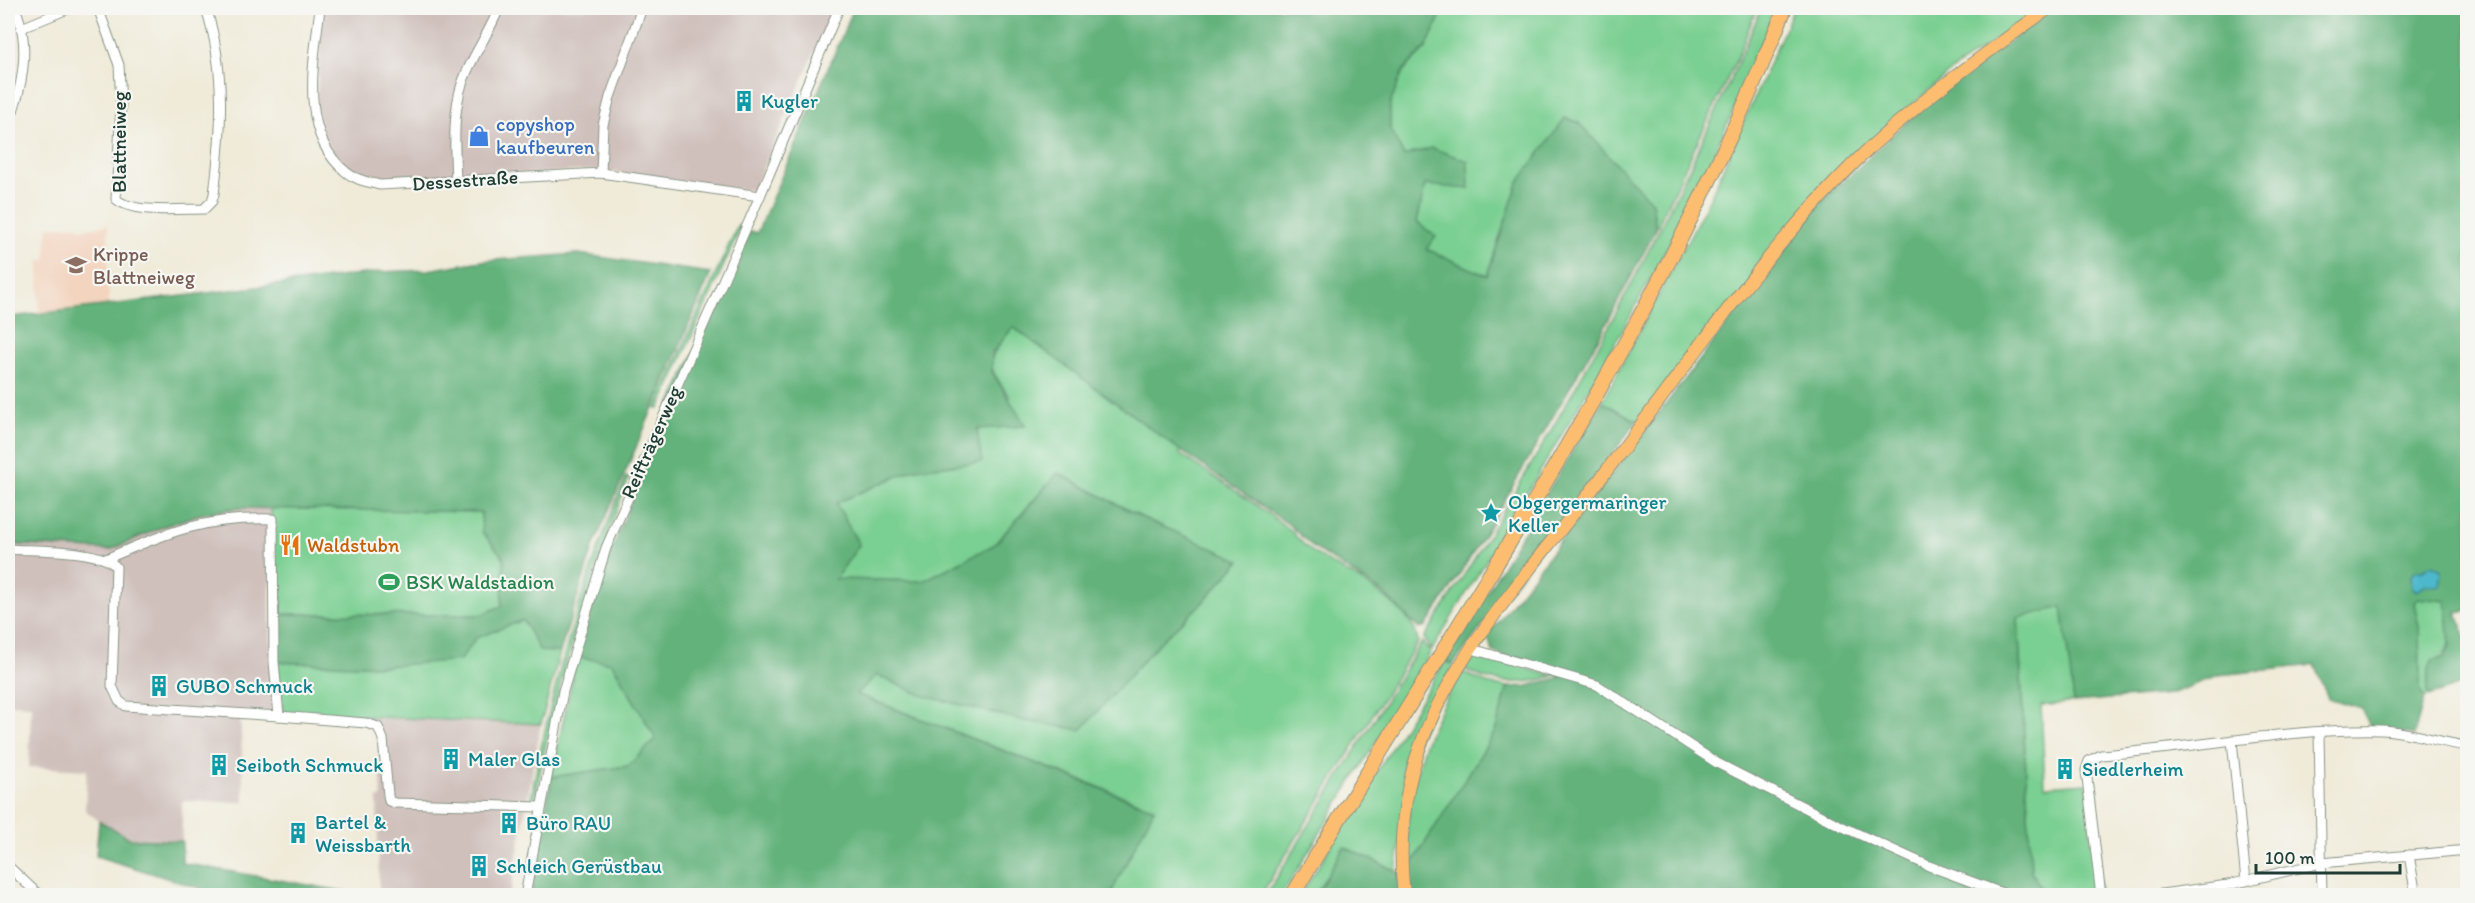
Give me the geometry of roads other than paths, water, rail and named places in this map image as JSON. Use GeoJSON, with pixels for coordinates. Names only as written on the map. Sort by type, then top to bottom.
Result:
{"type":"FeatureCollection","features":[{"type":"Feature","properties":{"kind":"highway"},"geometry":{"type":"LineString","coordinates":[[1292,896],[1562,457],[1599,391],[1733,134],[1785,8]]}},
{"type":"Feature","properties":{"kind":"main road"},"geometry":{"type":"LineString","coordinates":[[1404,896],[1401,849],[1409,784],[1420,745],[1442,697],[1472,649],[1727,313],[1814,206],[1855,163],[1914,109],[2049,8]]}},
{"type":"Feature","properties":{"kind":"street"},"geometry":{"type":"LineString","coordinates":[[8,124],[14,108],[24,58],[24,27],[15,8]]}},
{"type":"Feature","properties":{"kind":"street"},"geometry":{"type":"LineString","coordinates":[[24,27],[70,8]]}},
{"type":"Feature","properties":{"kind":"street","name":"Blattneiweg"},"geometry":{"type":"LineString","coordinates":[[98,8],[119,65],[120,105],[116,199],[124,206],[138,208],[204,209],[213,201],[221,127],[222,90],[218,53],[206,8]]}},
{"type":"Feature","properties":{"kind":"street","name":"Dessestraße"},"geometry":{"type":"LineString","coordinates":[[320,8],[313,105],[319,134],[332,157],[347,173],[380,185],[456,183],[601,173],[760,196]]}},
{"type":"Feature","properties":{"kind":"street"},"geometry":{"type":"LineString","coordinates":[[456,183],[458,100],[471,62],[491,29],[499,8]]}},
{"type":"Feature","properties":{"kind":"street"},"geometry":{"type":"LineString","coordinates":[[601,173],[603,125],[610,97],[642,8]]}},
{"type":"Feature","properties":{"kind":"street","name":"Reifträgerweg"},"geometry":{"type":"LineString","coordinates":[[525,896],[563,691],[606,548],[760,196],[839,8]]}},
{"type":"Feature","properties":{"kind":"street"},"geometry":{"type":"LineString","coordinates":[[106,559],[166,532],[198,523],[234,518],[273,519],[274,662],[279,716]]}},
{"type":"Feature","properties":{"kind":"street"},"geometry":{"type":"LineString","coordinates":[[8,549],[93,555],[106,559],[116,567],[112,686],[119,701],[132,709],[366,723],[378,727],[383,739],[389,801],[540,807]]}},
{"type":"Feature","properties":{"kind":"street"},"geometry":{"type":"LineString","coordinates":[[1472,649],[1597,685],[1717,763],[1864,837],[1976,885],[2010,896]]}},
{"type":"Feature","properties":{"kind":"street"},"geometry":{"type":"LineString","coordinates":[[2101,896],[2086,770],[2089,761],[2101,755],[2319,732],[2385,730],[2468,746]]}},
{"type":"Feature","properties":{"kind":"street"},"geometry":{"type":"LineString","coordinates":[[2319,732],[2322,896]]}},
{"type":"Feature","properties":{"kind":"street"},"geometry":{"type":"LineString","coordinates":[[2232,740],[2246,881]]}},
{"type":"Feature","properties":{"kind":"street"},"geometry":{"type":"LineString","coordinates":[[2147,896],[2246,881],[2321,863],[2468,850]]}},
{"type":"Feature","properties":{"kind":"street"},"geometry":{"type":"LineString","coordinates":[[2409,855],[2416,896]]}},
{"type":"Feature","properties":{"kind":"street"},"geometry":{"type":"LineString","coordinates":[[8,866],[40,896]]}},
{"type":"Feature","properties":{"kind":"water"},"geometry":{"type":"Polygon","coordinates":[[[2430,565],[2442,572],[2440,586],[2427,585],[2416,591],[2412,587],[2411,576],[2416,570],[2423,570],[2430,565]]]}},
{"type":"Feature","properties":{"kind":"place","name":"Kugler"},"geometry":{"type":"Point","coordinates":[744,101]}},
{"type":"Feature","properties":{"kind":"place","name":"copyshop kaufbeuren"},"geometry":{"type":"Point","coordinates":[479,136]}},
{"type":"Feature","properties":{"kind":"place","name":"Krippe Blattneiweg"},"geometry":{"type":"Point","coordinates":[76,265]}},
{"type":"Feature","properties":{"kind":"place","name":"Obgergermaringer Keller"},"geometry":{"type":"Point","coordinates":[1491,513]}},
{"type":"Feature","properties":{"kind":"place","name":"Waldstubn"},"geometry":{"type":"Point","coordinates":[290,545]}},
{"type":"Feature","properties":{"kind":"place","name":"BSK Waldstadion"},"geometry":{"type":"Point","coordinates":[389,582]}},
{"type":"Feature","properties":{"kind":"place","name":"GUBO Schmuck"},"geometry":{"type":"Point","coordinates":[159,686]}},
{"type":"Feature","properties":{"kind":"place","name":"Maler Glas"},"geometry":{"type":"Point","coordinates":[451,759]}},
{"type":"Feature","properties":{"kind":"place","name":"Seiboth Schmuck"},"geometry":{"type":"Point","coordinates":[219,765]}},
{"type":"Feature","properties":{"kind":"place","name":"Siedlerheim"},"geometry":{"type":"Point","coordinates":[2065,769]}},
{"type":"Feature","properties":{"kind":"place","name":"Büro RAU"},"geometry":{"type":"Point","coordinates":[509,823]}},
{"type":"Feature","properties":{"kind":"place","name":"Bartel & Weissbarth"},"geometry":{"type":"Point","coordinates":[298,833]}},
{"type":"Feature","properties":{"kind":"place","name":"Schleich Gerüstbau"},"geometry":{"type":"Point","coordinates":[479,866]}}]}
